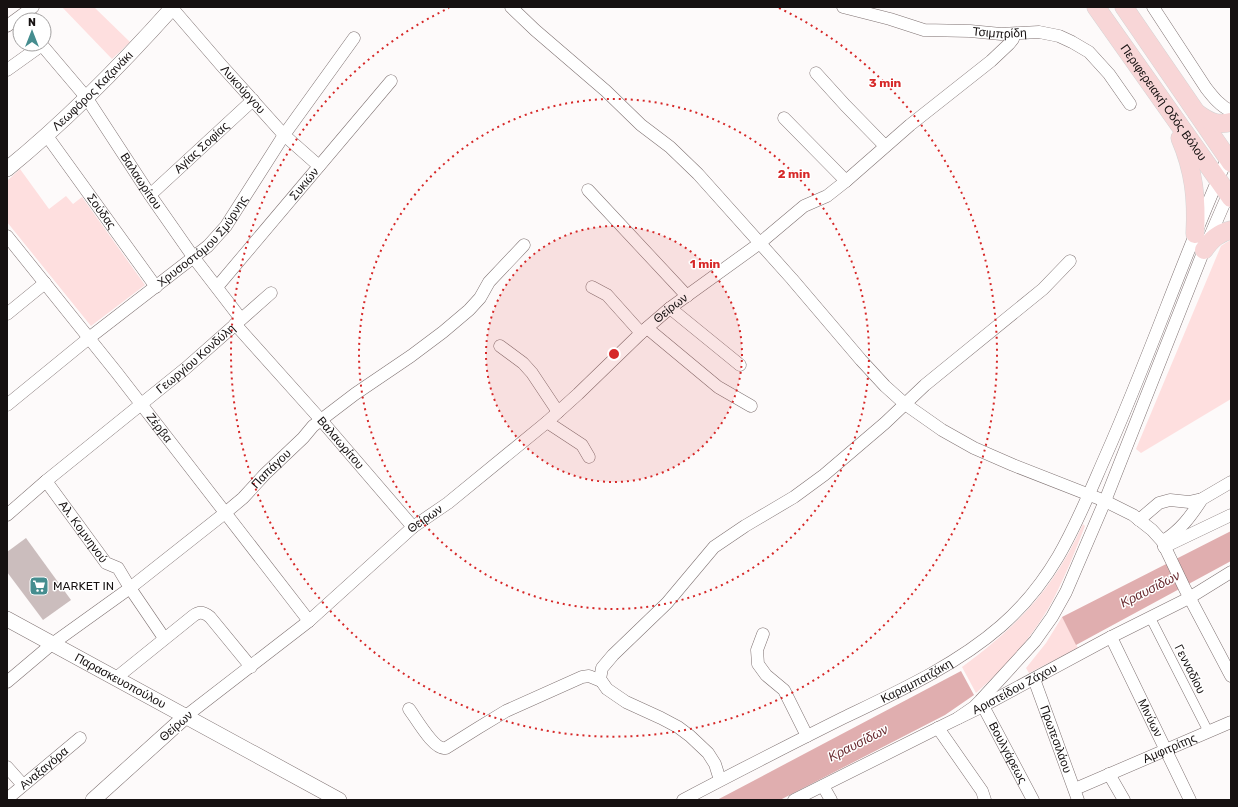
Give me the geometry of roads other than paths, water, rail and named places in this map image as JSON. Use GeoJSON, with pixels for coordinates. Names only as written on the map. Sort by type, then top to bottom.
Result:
{"type":"FeatureCollection","features":[{"type":"Feature","properties":{"kind":"main road","name":"Περιφερειακή Οδός Βόλου"},"geometry":{"type":"LineString","coordinates":[[1096,7],[1227,191]]}},
{"type":"Feature","properties":{"kind":"main road","name":"Περιφερειακή Οδός Βόλου"},"geometry":{"type":"LineString","coordinates":[[1124,7],[1195,112],[1230,157]]}},
{"type":"Feature","properties":{"kind":"main road"},"geometry":{"type":"LineString","coordinates":[[1195,112],[1209,122],[1223,124],[1231,122]]}},
{"type":"Feature","properties":{"kind":"main road"},"geometry":{"type":"LineString","coordinates":[[1170,113],[1181,140],[1195,187],[1195,234]]}},
{"type":"Feature","properties":{"kind":"main road"},"geometry":{"type":"LineString","coordinates":[[1204,250],[1210,241],[1231,230]]}},
{"type":"Feature","properties":{"kind":"street"},"geometry":{"type":"LineString","coordinates":[[23,12],[33,7]]}},
{"type":"Feature","properties":{"kind":"street","name":"Λεωφόρος Καζανάκι"},"geometry":{"type":"LineString","coordinates":[[7,169],[47,136],[140,43],[172,7]]}},
{"type":"Feature","properties":{"kind":"street","name":"Λυκούργου"},"geometry":{"type":"LineString","coordinates":[[172,7],[284,135],[319,166]]}},
{"type":"Feature","properties":{"kind":"street"},"geometry":{"type":"LineString","coordinates":[[511,7],[606,91],[641,125],[665,143],[686,162],[792,279],[861,360],[885,386],[905,404],[942,430],[974,448],[1013,466],[1105,500],[1132,515],[1152,530],[1165,549],[1187,594],[1231,676]]}},
{"type":"Feature","properties":{"kind":"street","name":"Τσιμπρίδη"},"geometry":{"type":"LineString","coordinates":[[843,7],[890,19],[924,30],[1014,34],[1034,32],[1047,33],[1065,38],[1083,48],[1094,57],[1109,74],[1130,104]]}},
{"type":"Feature","properties":{"kind":"street"},"geometry":{"type":"LineString","coordinates":[[1153,7],[1215,100],[1231,111]]}},
{"type":"Feature","properties":{"kind":"street","name":"Θείρων"},"geometry":{"type":"LineString","coordinates":[[93,800],[186,716],[309,621],[413,527],[466,488],[547,422],[644,330],[670,308],[760,243],[804,206],[827,196],[846,181],[933,105],[991,61],[1009,44],[1013,39],[1014,34]]}},
{"type":"Feature","properties":{"kind":"street","name":"Χρυσοστόμου Σμύρνης"},"geometry":{"type":"LineString","coordinates":[[7,405],[89,338],[208,246],[226,226],[284,135],[354,38]]}},
{"type":"Feature","properties":{"kind":"street"},"geometry":{"type":"LineString","coordinates":[[7,70],[31,52]]}},
{"type":"Feature","properties":{"kind":"street","name":"Βαλαωρίτου"},"geometry":{"type":"LineString","coordinates":[[49,52],[86,97],[150,195],[194,258],[217,287],[238,322],[413,527]]}},
{"type":"Feature","properties":{"kind":"street"},"geometry":{"type":"LineString","coordinates":[[816,73],[885,146]]}},
{"type":"Feature","properties":{"kind":"street","name":"Συκιών"},"geometry":{"type":"LineString","coordinates":[[217,287],[391,81]]}},
{"type":"Feature","properties":{"kind":"street","name":"Αγίας Σοφίας"},"geometry":{"type":"LineString","coordinates":[[150,195],[253,100]]}},
{"type":"Feature","properties":{"kind":"street"},"geometry":{"type":"LineString","coordinates":[[784,118],[846,181]]}},
{"type":"Feature","properties":{"kind":"street","name":"Σούδας"},"geometry":{"type":"LineString","coordinates":[[47,136],[156,287]]}},
{"type":"Feature","properties":{"kind":"street"},"geometry":{"type":"LineString","coordinates":[[958,718],[974,707],[1030,648],[1046,627],[1066,592],[1105,500],[1227,191],[1230,157]]}},
{"type":"Feature","properties":{"kind":"street"},"geometry":{"type":"LineString","coordinates":[[588,190],[687,296]]}},
{"type":"Feature","properties":{"kind":"street","name":"Καραμπατζάκη"},"geometry":{"type":"LineString","coordinates":[[683,800],[932,673],[976,645],[1002,625],[1030,597],[1051,568],[1066,543],[1089,493],[1120,423],[1195,234],[1227,191]]}},
{"type":"Feature","properties":{"kind":"street","name":"Ζέρβα"},"geometry":{"type":"LineString","coordinates":[[7,236],[141,404],[309,621]]}},
{"type":"Feature","properties":{"kind":"street","name":"Παπάγου"},"geometry":{"type":"LineString","coordinates":[[7,682],[52,644],[130,588],[243,498],[313,426],[354,394],[444,332],[469,310],[480,298],[489,282],[524,245]]}},
{"type":"Feature","properties":{"kind":"street"},"geometry":{"type":"LineString","coordinates":[[601,681],[600,672],[607,661],[667,603],[714,547],[745,526],[809,487],[885,423],[925,385],[1043,289],[1070,261]]}},
{"type":"Feature","properties":{"kind":"street"},"geometry":{"type":"LineString","coordinates":[[7,314],[45,283]]}},
{"type":"Feature","properties":{"kind":"street"},"geometry":{"type":"LineString","coordinates":[[592,287],[607,295],[644,330],[718,387],[751,406]]}},
{"type":"Feature","properties":{"kind":"street","name":"Γεωργίου Κονδύλη"},"geometry":{"type":"LineString","coordinates":[[7,515],[46,481],[186,368],[271,293]]}},
{"type":"Feature","properties":{"kind":"street"},"geometry":{"type":"LineString","coordinates":[[670,308],[740,365]]}},
{"type":"Feature","properties":{"kind":"street"},"geometry":{"type":"LineString","coordinates":[[500,346],[523,363],[532,373],[558,412]]}},
{"type":"Feature","properties":{"kind":"street"},"geometry":{"type":"LineString","coordinates":[[547,422],[582,445],[589,457]]}},
{"type":"Feature","properties":{"kind":"street","name":"Αλ. Κομνηνού"},"geometry":{"type":"LineString","coordinates":[[46,481],[106,563],[118,568],[164,638]]}},
{"type":"Feature","properties":{"kind":"street"},"geometry":{"type":"LineString","coordinates":[[1139,520],[1152,508],[1164,502],[1170,500],[1189,502],[1202,499],[1231,482]]}},
{"type":"Feature","properties":{"kind":"street"},"geometry":{"type":"LineString","coordinates":[[1165,549],[1172,535],[1193,514],[1202,499]]}},
{"type":"Feature","properties":{"kind":"street"},"geometry":{"type":"LineString","coordinates":[[1165,549],[1231,515]]}},
{"type":"Feature","properties":{"kind":"street","name":"Αριστείδου Ζάχου"},"geometry":{"type":"LineString","coordinates":[[798,799],[983,706],[1150,617],[1187,594],[1231,572]]}},
{"type":"Feature","properties":{"kind":"street"},"geometry":{"type":"LineString","coordinates":[[116,678],[164,638],[197,613],[202,612],[206,613],[210,617],[251,667]]}},
{"type":"Feature","properties":{"kind":"street","name":"Γενναδίου"},"geometry":{"type":"LineString","coordinates":[[1150,617],[1208,731]]}},
{"type":"Feature","properties":{"kind":"street","name":"Παρασκευοπούλου"},"geometry":{"type":"LineString","coordinates":[[7,619],[186,716],[328,798]]}},
{"type":"Feature","properties":{"kind":"street"},"geometry":{"type":"LineString","coordinates":[[763,634],[757,650],[758,664],[766,675],[784,690],[807,736]]}},
{"type":"Feature","properties":{"kind":"street","name":"Μινύων"},"geometry":{"type":"LineString","coordinates":[[1111,637],[1190,800]]}},
{"type":"Feature","properties":{"kind":"street"},"geometry":{"type":"LineString","coordinates":[[409,708],[433,743],[439,748],[443,749],[506,711],[582,677],[589,676],[601,681],[607,689],[626,702],[678,727],[701,745],[715,764],[720,780]]}},
{"type":"Feature","properties":{"kind":"street","name":"Πρωτεσιλάου"},"geometry":{"type":"LineString","coordinates":[[1034,679],[1074,796]]}},
{"type":"Feature","properties":{"kind":"street","name":"Βουλγάρεως"},"geometry":{"type":"LineString","coordinates":[[983,706],[1033,800]]}},
{"type":"Feature","properties":{"kind":"street","name":"Αμφιτρίτης"},"geometry":{"type":"LineString","coordinates":[[1074,796],[1109,774],[1231,722]]}},
{"type":"Feature","properties":{"kind":"street"},"geometry":{"type":"LineString","coordinates":[[938,728],[982,791],[985,800]]}},
{"type":"Feature","properties":{"kind":"street","name":"Αναξαγόρα"},"geometry":{"type":"LineString","coordinates":[[7,799],[80,738]]}},
{"type":"Feature","properties":{"kind":"street"},"geometry":{"type":"LineString","coordinates":[[7,767],[23,785]]}},
{"type":"Feature","properties":{"kind":"street"},"geometry":{"type":"LineString","coordinates":[[1109,774],[1124,800]]}},
{"type":"Feature","properties":{"kind":"street"},"geometry":{"type":"LineString","coordinates":[[823,786],[831,800]]}},
{"type":"Feature","properties":{"kind":"water","name":"Κραυσίδων"},"geometry":{"type":"Polygon","coordinates":[[[1231,531],[1231,561],[1076,645],[1062,617],[1231,531]]]}},
{"type":"Feature","properties":{"kind":"water","name":"Κραυσίδων"},"geometry":{"type":"Polygon","coordinates":[[[961,671],[974,695],[945,715],[780,800],[717,800],[961,671]]]}},
{"type":"Feature","properties":{"kind":"place","name":"MARKET IN"},"geometry":{"type":"Point","coordinates":[39,586]}}]}
